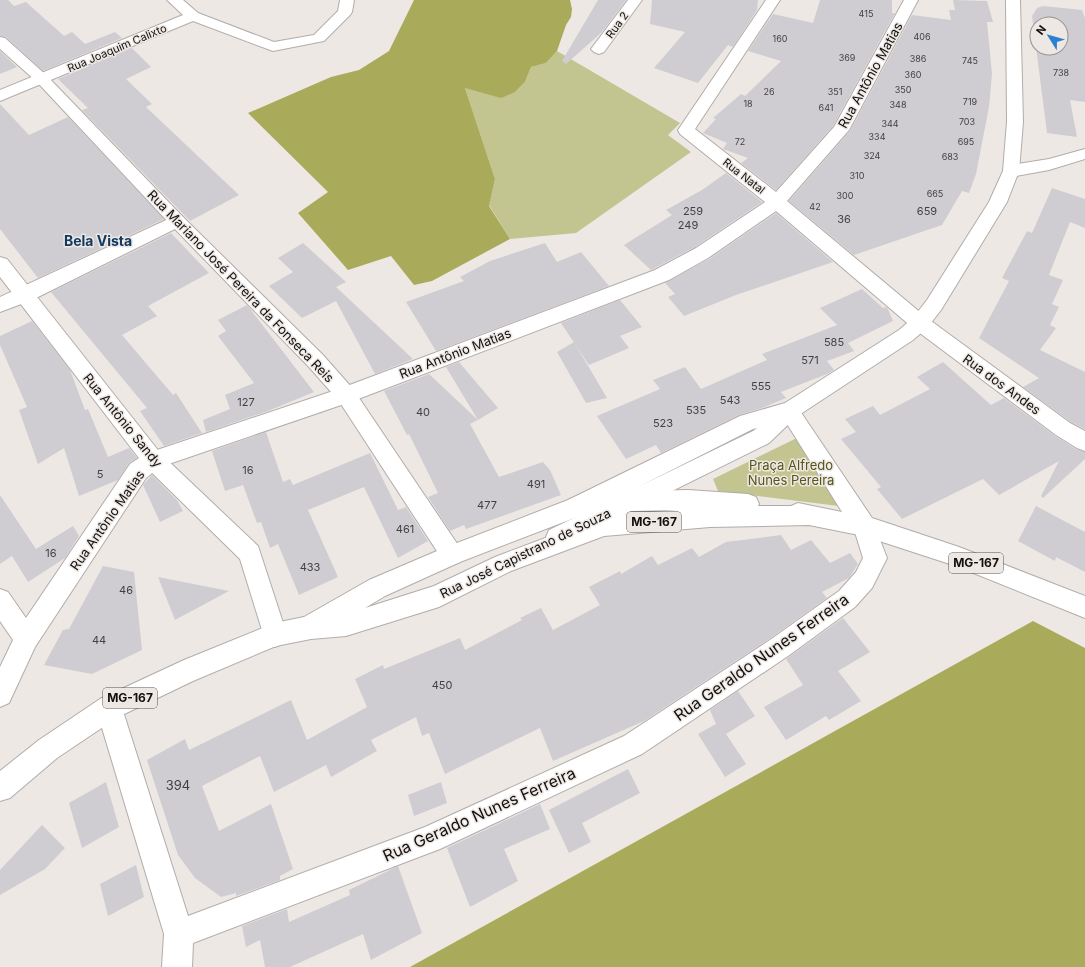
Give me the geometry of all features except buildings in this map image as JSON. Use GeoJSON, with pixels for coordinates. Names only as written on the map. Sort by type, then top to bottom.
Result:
{"type":"FeatureCollection","features":[{"type":"Feature","properties":{"kind":"street"},"geometry":{"type":"LineString","coordinates":[[174,0],[193,16],[273,47],[319,38],[345,12],[347,0]]}},
{"type":"Feature","properties":{"kind":"street","name":"Rua 2"},"geometry":{"type":"LineString","coordinates":[[599,50],[635,0]]}},
{"type":"Feature","properties":{"kind":"street","name":"Rua Natal"},"geometry":{"type":"LineString","coordinates":[[773,0],[686,130],[777,202],[920,323]]}},
{"type":"Feature","properties":{"kind":"street","name":"Rua Antônio Matias"},"geometry":{"type":"LineString","coordinates":[[0,694],[26,639],[138,471],[153,460],[346,395],[662,275],[702,253],[777,202],[841,130],[911,0]]}},
{"type":"Feature","properties":{"kind":"street","name":"Rua José Capistrano de Souza"},"geometry":{"type":"LineString","coordinates":[[0,788],[48,749],[109,708],[184,672],[275,635],[311,627],[346,625],[439,596],[761,437],[789,411],[906,335],[920,323],[934,305],[998,202],[1011,171],[1015,122],[1013,0]]}},
{"type":"Feature","properties":{"kind":"street","name":"Rua Joaquim Calixto"},"geometry":{"type":"LineString","coordinates":[[0,96],[193,16]]}},
{"type":"Feature","properties":{"kind":"street","name":"Rua Mariano José Pereira da Fonseca Reis"},"geometry":{"type":"LineString","coordinates":[[0,41],[42,79],[177,221],[316,361],[346,395],[452,556]]}},
{"type":"Feature","properties":{"kind":"street"},"geometry":{"type":"LineString","coordinates":[[1011,171],[1049,164],[1085,154]]}},
{"type":"Feature","properties":{"kind":"street"},"geometry":{"type":"LineString","coordinates":[[0,305],[25,296],[177,221]]}},
{"type":"Feature","properties":{"kind":"street","name":"Rua Antônio Sandy"},"geometry":{"type":"LineString","coordinates":[[0,264],[153,460],[250,553],[275,635]]}},
{"type":"Feature","properties":{"kind":"street","name":"Rua dos Andes"},"geometry":{"type":"LineString","coordinates":[[920,323],[1063,429],[1085,442]]}},
{"type":"Feature","properties":{"kind":"street"},"geometry":{"type":"LineString","coordinates":[[789,411],[864,526]]}},
{"type":"Feature","properties":{"kind":"street","name":"Rua José Capistrano de Souza"},"geometry":{"type":"LineString","coordinates":[[311,627],[377,588],[452,556],[576,507],[747,422],[789,411]]}},
{"type":"Feature","properties":{"kind":"street","name":"MG-167"},"geometry":{"type":"LineString","coordinates":[[576,507],[632,501],[688,500],[728,502],[812,515],[864,526],[959,557],[1085,607]]}},
{"type":"Feature","properties":{"kind":"street","name":"MG-167"},"geometry":{"type":"LineString","coordinates":[[503,564],[604,526],[710,517],[812,515]]}},
{"type":"Feature","properties":{"kind":"street","name":"Rua Geraldo Nunes Ferreira"},"geometry":{"type":"LineString","coordinates":[[179,934],[430,839],[633,745],[779,648],[847,599],[864,580],[875,558],[864,526]]}},
{"type":"Feature","properties":{"kind":"street"},"geometry":{"type":"LineString","coordinates":[[439,596],[453,566],[452,556]]}},
{"type":"Feature","properties":{"kind":"street"},"geometry":{"type":"LineString","coordinates":[[0,600],[26,639]]}},
{"type":"Feature","properties":{"kind":"street"},"geometry":{"type":"LineString","coordinates":[[109,708],[179,934],[177,967]]}},
{"type":"Feature","properties":{"kind":"green space"},"geometry":{"type":"Polygon","coordinates":[[[557,51],[680,123],[668,135],[691,152],[576,233],[510,239],[489,205],[495,179],[465,88],[515,92],[525,82],[531,67],[546,63],[557,51]]]}},
{"type":"Feature","properties":{"kind":"green space","name":"Praça Alfredo Nunes Pereira"},"geometry":{"type":"Polygon","coordinates":[[[801,436],[847,507],[718,491],[713,479],[801,436]]]}},
{"type":"Feature","properties":{"kind":"shaded area"},"geometry":{"type":"Polygon","coordinates":[[[414,0],[570,0],[572,9],[571,17],[566,25],[557,51],[546,63],[531,67],[525,82],[515,92],[501,98],[465,88],[495,179],[489,206],[510,239],[432,281],[414,285],[391,256],[348,270],[298,213],[328,192],[248,113],[331,77],[359,70],[389,51],[414,0]]]}},
{"type":"Feature","properties":{"kind":"shaded area"},"geometry":{"type":"Polygon","coordinates":[[[1033,621],[1085,648],[1085,967],[410,967],[1033,621]]]}},
{"type":"Feature","properties":{"kind":"district","name":"Bela Vista"},"geometry":{"type":"Point","coordinates":[98,241]}}]}
